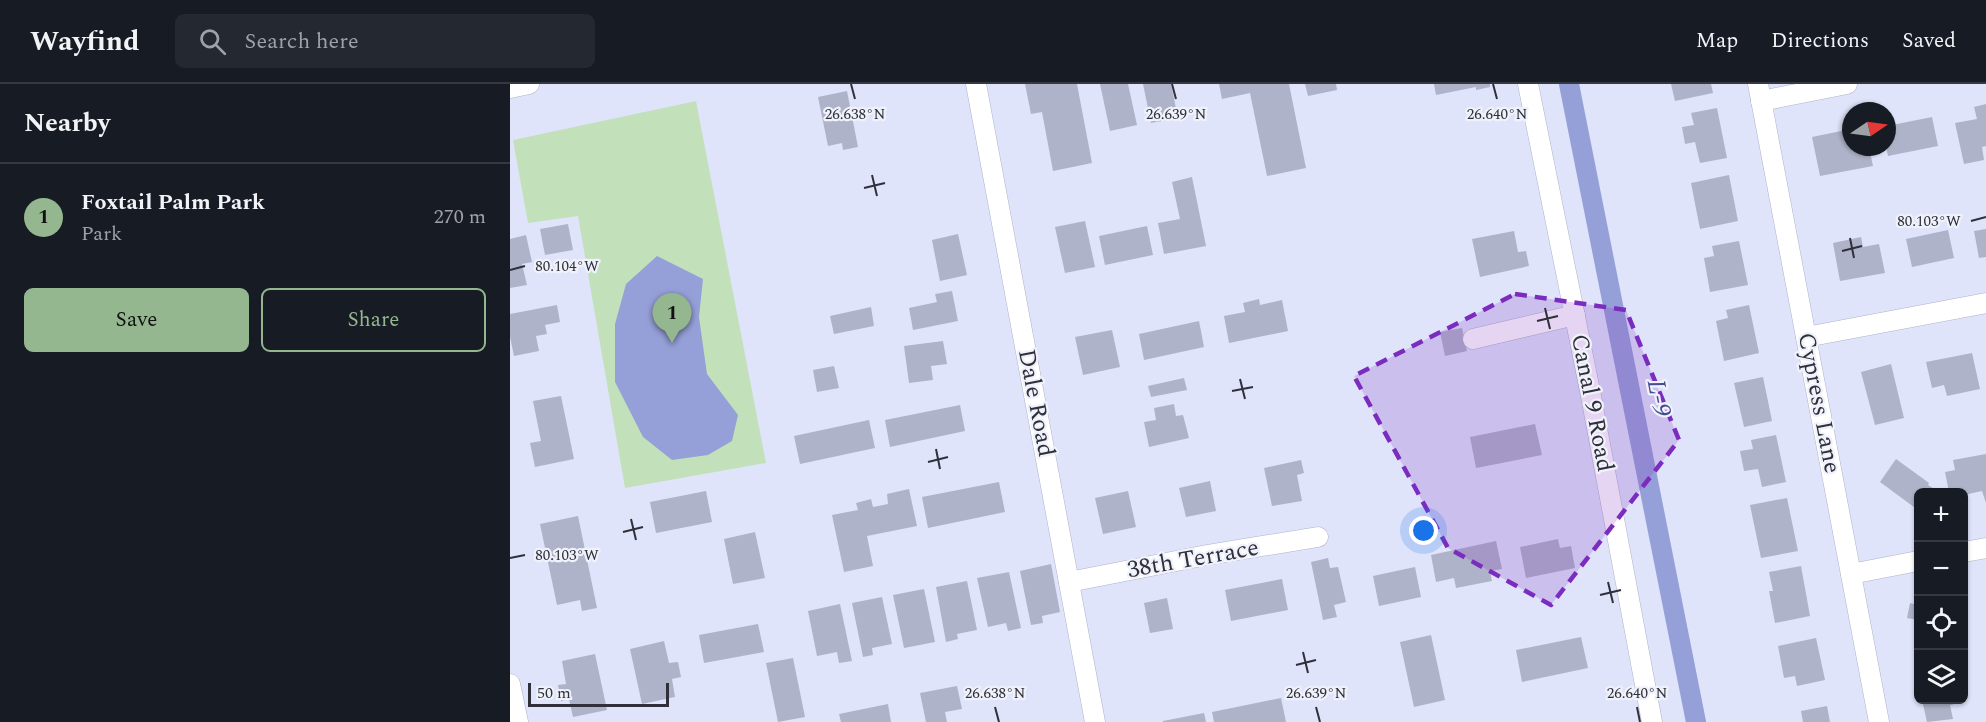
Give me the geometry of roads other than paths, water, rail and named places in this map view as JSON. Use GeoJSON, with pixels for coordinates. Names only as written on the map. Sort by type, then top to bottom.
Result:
{"type":"FeatureCollection","features":[{"type":"Feature","properties":{"kind":"street"},"geometry":{"type":"LineString","coordinates":[[510,88],[529,84]]}},
{"type":"Feature","properties":{"kind":"street","name":"Dale Road"},"geometry":{"type":"LineString","coordinates":[[976,84],[1095,722]]}},
{"type":"Feature","properties":{"kind":"street","name":"Canal 9 Road"},"geometry":{"type":"LineString","coordinates":[[1528,84],[1575,315],[1652,722]]}},
{"type":"Feature","properties":{"kind":"street"},"geometry":{"type":"LineString","coordinates":[[1760,92],[1847,84]]}},
{"type":"Feature","properties":{"kind":"street","name":"Cypress Lane"},"geometry":{"type":"LineString","coordinates":[[1760,92],[1879,722]]}},
{"type":"Feature","properties":{"kind":"street"},"geometry":{"type":"LineString","coordinates":[[1806,338],[1986,303]]}},
{"type":"Feature","properties":{"kind":"street"},"geometry":{"type":"LineString","coordinates":[[1473,339],[1575,315]]}},
{"type":"Feature","properties":{"kind":"street","name":"38th Terrace"},"geometry":{"type":"LineString","coordinates":[[1069,582],[1208,555],[1318,537]]}},
{"type":"Feature","properties":{"kind":"street"},"geometry":{"type":"LineString","coordinates":[[1968,551],[1986,548]]}},
{"type":"Feature","properties":{"kind":"street"},"geometry":{"type":"LineString","coordinates":[[1851,574],[1914,562]]}},
{"type":"Feature","properties":{"kind":"street"},"geometry":{"type":"LineString","coordinates":[[510,684],[518,722]]}},
{"type":"Feature","properties":{"kind":"water"},"geometry":{"type":"Polygon","coordinates":[[[657,256],[703,279],[699,317],[707,374],[738,415],[732,441],[708,455],[672,460],[643,437],[615,382],[615,324],[626,284],[657,256]]]}},
{"type":"Feature","properties":{"kind":"waterway","name":"L-9"},"geometry":{"type":"LineString","coordinates":[[1569,84],[1696,722]]}},
{"type":"Feature","properties":{"kind":"place","name":"Foxtail Palm Park"},"geometry":{"type":"Point","coordinates":[672,343]}}]}
